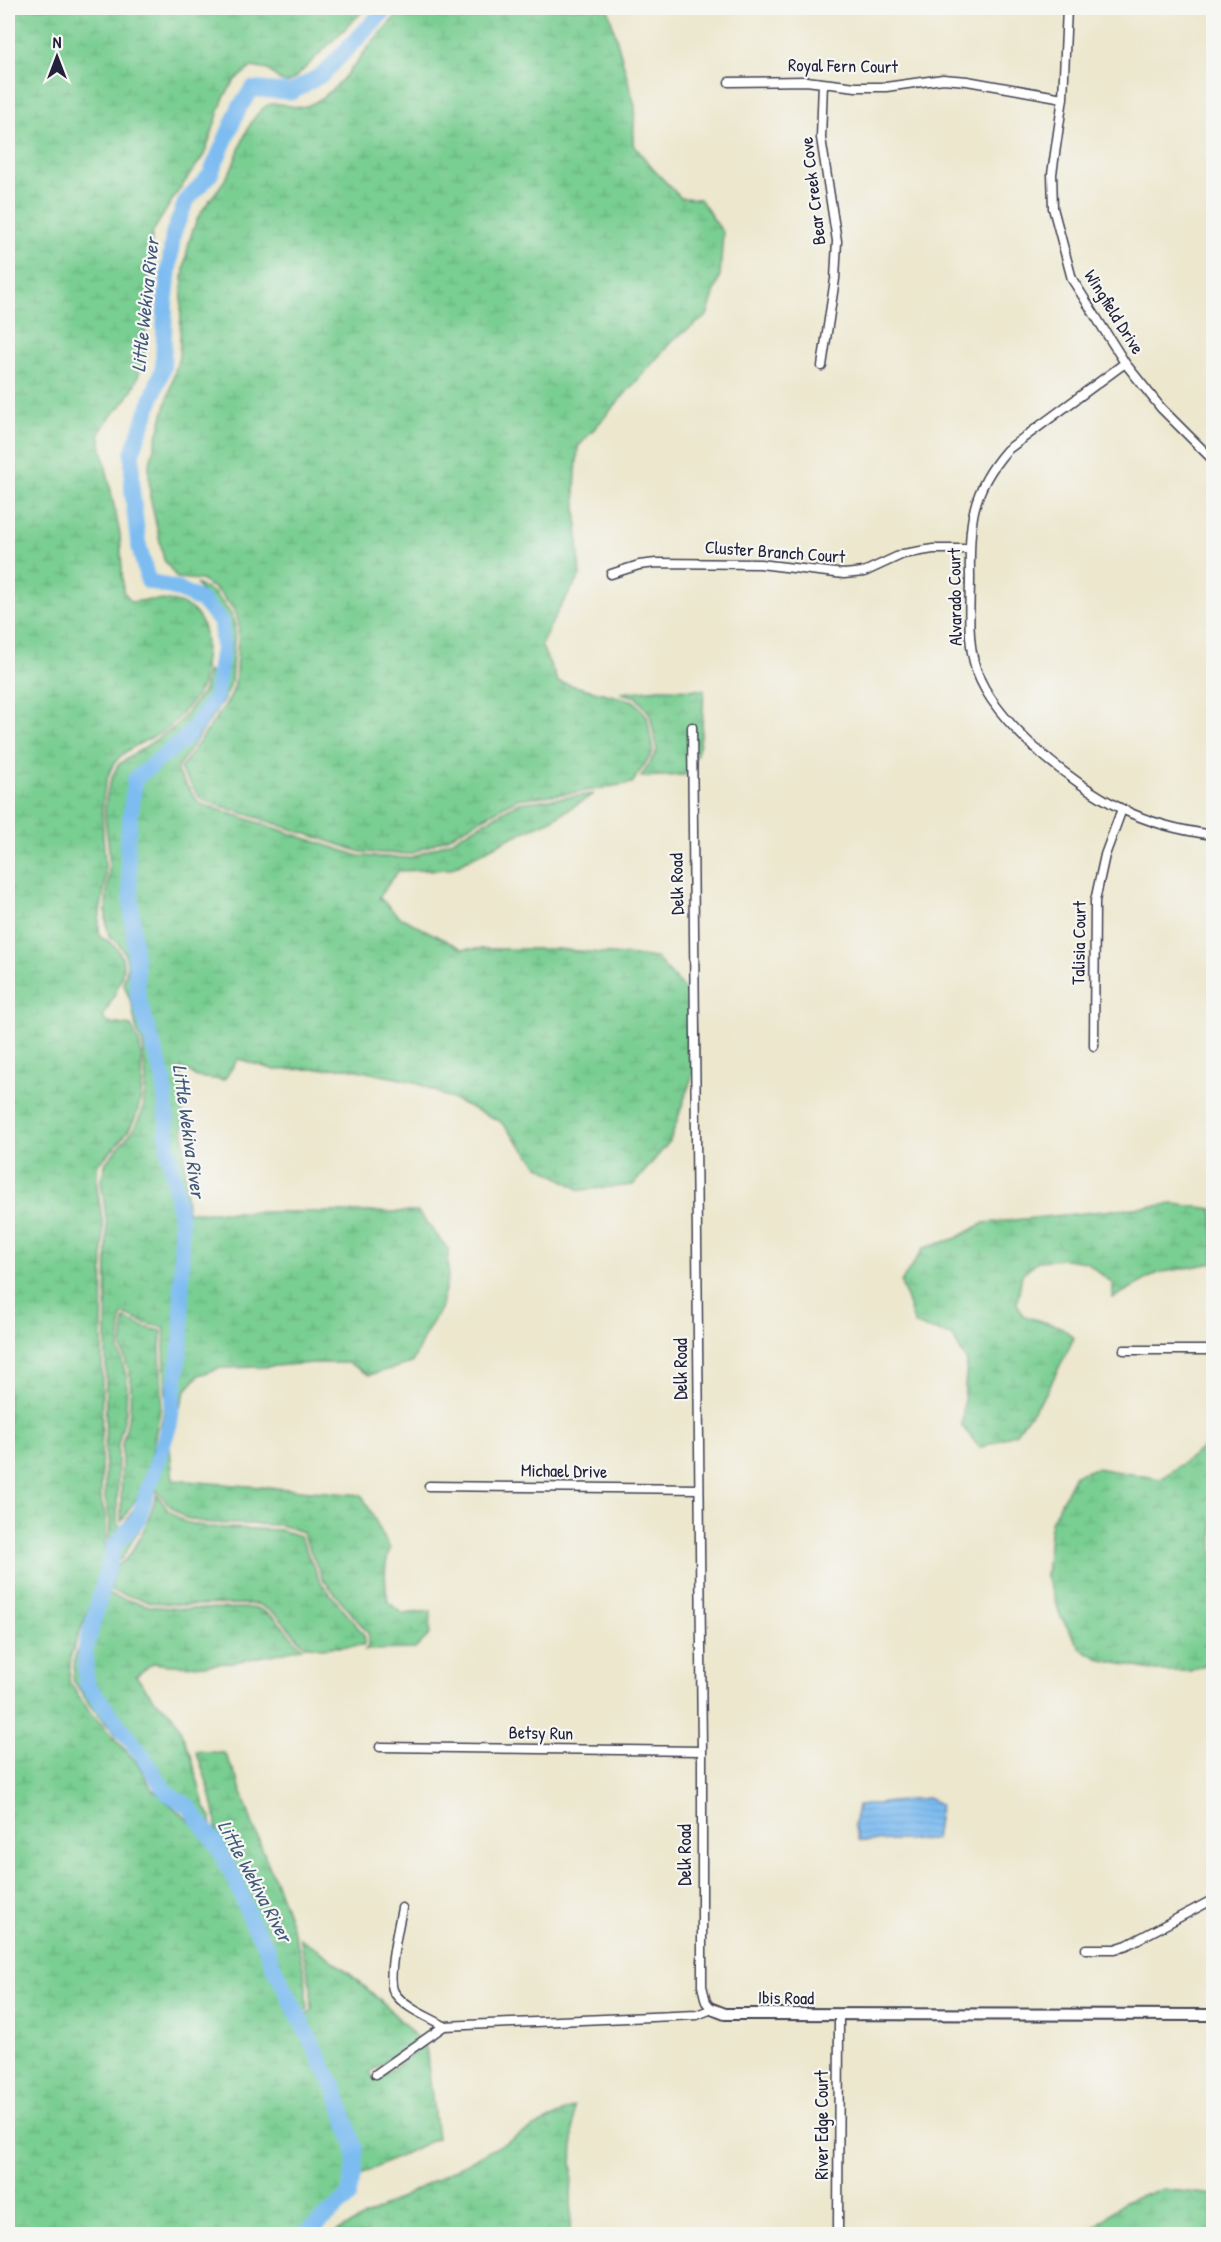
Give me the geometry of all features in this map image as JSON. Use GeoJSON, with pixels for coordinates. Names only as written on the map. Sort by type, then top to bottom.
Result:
{"type":"FeatureCollection","features":[{"type":"Feature","properties":{"kind":"street","name":"Wingfield Drive"},"geometry":{"type":"LineString","coordinates":[[1068,8],[1063,98],[1052,174],[1053,207],[1072,279],[1125,363],[1161,408],[1214,461]]}},
{"type":"Feature","properties":{"kind":"street","name":"Royal Fern Court"},"geometry":{"type":"LineString","coordinates":[[729,82],[823,82],[856,87],[876,87],[943,79],[1063,98]]}},
{"type":"Feature","properties":{"kind":"street","name":"Bear Creek Cove"},"geometry":{"type":"LineString","coordinates":[[822,366],[835,279],[837,241],[821,138],[823,82]]}},
{"type":"Feature","properties":{"kind":"street","name":"Alvarado Court"},"geometry":{"type":"LineString","coordinates":[[1125,363],[1007,450],[994,465],[982,485],[974,506],[969,549],[970,639],[974,663],[984,688],[1002,713],[1050,762],[1122,809],[1183,831],[1214,835]]}},
{"type":"Feature","properties":{"kind":"street","name":"Cluster Branch Court"},"geometry":{"type":"LineString","coordinates":[[611,574],[639,565],[656,563],[768,564],[844,574],[864,572],[903,554],[933,549],[969,549]]}},
{"type":"Feature","properties":{"kind":"street","name":"Delk Road"},"geometry":{"type":"LineString","coordinates":[[692,727],[702,1751],[702,1986],[706,2002],[712,2008]]}},
{"type":"Feature","properties":{"kind":"street","name":"Talisia Court"},"geometry":{"type":"LineString","coordinates":[[1094,1046],[1095,902],[1105,855],[1122,809]]}},
{"type":"Feature","properties":{"kind":"street"},"geometry":{"type":"LineString","coordinates":[[1124,1350],[1214,1350]]}},
{"type":"Feature","properties":{"kind":"street","name":"Michael Drive"},"geometry":{"type":"LineString","coordinates":[[429,1486],[699,1489]]}},
{"type":"Feature","properties":{"kind":"street","name":"Betsy Run"},"geometry":{"type":"LineString","coordinates":[[380,1747],[702,1751]]}},
{"type":"Feature","properties":{"kind":"street"},"geometry":{"type":"LineString","coordinates":[[1086,1949],[1115,1949],[1127,1945],[1214,1899]]}},
{"type":"Feature","properties":{"kind":"street"},"geometry":{"type":"LineString","coordinates":[[376,2074],[444,2026],[406,2004],[393,1991],[391,1970],[402,1908]]}},
{"type":"Feature","properties":{"kind":"street","name":"Ibis Road"},"geometry":{"type":"LineString","coordinates":[[444,2026],[697,2015],[712,2008],[725,2014],[839,2016],[1214,2015]]}},
{"type":"Feature","properties":{"kind":"street","name":"River Edge Court"},"geometry":{"type":"LineString","coordinates":[[838,2235],[839,2016]]}},
{"type":"Feature","properties":{"kind":"green space"},"geometry":{"type":"Polygon","coordinates":[[[8,8],[366,8],[293,80],[287,83],[268,70],[252,67],[235,80],[224,97],[204,155],[152,233],[144,355],[132,390],[99,435],[120,534],[123,591],[131,602],[164,600],[189,607],[203,626],[206,641],[203,678],[199,692],[169,727],[124,753],[117,760],[111,769],[103,797],[105,882],[99,930],[100,937],[113,944],[120,953],[123,963],[119,984],[103,1018],[108,1023],[131,1026],[139,1044],[142,1077],[141,1098],[131,1126],[97,1165],[97,1187],[103,1225],[101,1500],[106,1519],[105,1559],[99,1583],[71,1655],[69,1681],[88,1710],[138,1764],[152,1789],[216,1844],[214,1809],[196,1751],[224,1753],[237,1779],[288,1915],[302,1961],[308,2009],[299,2017],[337,2093],[355,2148],[355,2166],[348,2198],[305,2234],[8,2234],[8,8]]]}},
{"type":"Feature","properties":{"kind":"green space"},"geometry":{"type":"Polygon","coordinates":[[[404,8],[608,8],[635,106],[633,144],[681,198],[700,199],[723,233],[720,275],[707,316],[673,340],[578,447],[575,487],[580,576],[559,609],[541,645],[558,682],[634,701],[647,716],[653,752],[632,783],[517,799],[449,837],[410,854],[361,852],[201,799],[180,769],[229,700],[235,684],[239,624],[234,609],[217,590],[201,580],[177,578],[164,560],[150,497],[149,466],[179,357],[184,271],[196,222],[227,176],[249,127],[259,112],[275,103],[303,107],[319,100],[345,77],[404,8]]]}},
{"type":"Feature","properties":{"kind":"green space"},"geometry":{"type":"Polygon","coordinates":[[[196,584],[214,593],[230,612],[235,625],[231,683],[225,698],[177,768],[177,772],[199,803],[359,856],[410,858],[451,841],[518,803],[594,794],[551,820],[450,869],[398,871],[379,897],[398,916],[462,949],[557,949],[656,958],[690,995],[698,1059],[670,1141],[633,1185],[580,1190],[539,1166],[500,1121],[415,1082],[348,1068],[275,1070],[238,1059],[224,1080],[197,1077],[181,1067],[187,1212],[418,1212],[448,1249],[448,1277],[440,1309],[412,1363],[369,1375],[349,1363],[220,1368],[199,1375],[186,1390],[169,1439],[173,1480],[362,1495],[390,1549],[385,1575],[388,1602],[403,1614],[431,1611],[430,1634],[415,1649],[365,1650],[368,1647],[368,1633],[323,1579],[302,1532],[280,1525],[207,1523],[185,1518],[170,1506],[157,1490],[145,1520],[122,1558],[113,1564],[107,1590],[109,1595],[150,1606],[182,1609],[257,1608],[275,1618],[302,1648],[247,1660],[209,1665],[153,1663],[136,1676],[152,1697],[174,1716],[191,1755],[204,1806],[211,1817],[212,1835],[155,1785],[140,1761],[91,1707],[73,1680],[75,1656],[103,1585],[108,1559],[110,1519],[105,1499],[107,1225],[101,1180],[106,1162],[134,1129],[143,1110],[146,1081],[143,1045],[123,982],[127,962],[123,950],[109,936],[107,927],[109,857],[106,803],[110,782],[119,764],[175,727],[204,691],[207,671],[215,677],[227,669],[227,638],[215,611],[196,584]],[[123,1314],[121,1317],[119,1351],[127,1379],[126,1412],[118,1444],[117,1522],[118,1526],[122,1527],[142,1497],[154,1458],[166,1400],[165,1328],[123,1314]]]}},
{"type":"Feature","properties":{"kind":"green space"},"geometry":{"type":"Polygon","coordinates":[[[659,689],[704,690],[699,745],[696,756],[685,775],[641,777],[657,751],[650,714],[636,697],[621,693],[659,689]]]}},
{"type":"Feature","properties":{"kind":"green space"},"geometry":{"type":"Polygon","coordinates":[[[1174,1204],[1213,1209],[1213,1263],[1158,1273],[1113,1298],[1113,1284],[1086,1262],[1064,1259],[1038,1261],[1022,1274],[1017,1303],[1023,1316],[1061,1327],[1074,1338],[1046,1393],[1016,1433],[980,1448],[962,1426],[967,1362],[952,1336],[915,1325],[901,1282],[924,1248],[957,1238],[984,1223],[1174,1204]]]}},
{"type":"Feature","properties":{"kind":"green space"},"geometry":{"type":"Polygon","coordinates":[[[124,1319],[162,1331],[160,1346],[162,1400],[151,1457],[139,1494],[121,1522],[122,1444],[130,1412],[131,1378],[122,1349],[124,1319]]]}},
{"type":"Feature","properties":{"kind":"green space"},"geometry":{"type":"Polygon","coordinates":[[[1212,1441],[1213,1661],[1190,1671],[1156,1671],[1102,1660],[1081,1649],[1061,1617],[1046,1576],[1051,1522],[1075,1475],[1096,1468],[1161,1479],[1212,1441]]]}},
{"type":"Feature","properties":{"kind":"green space"},"geometry":{"type":"Polygon","coordinates":[[[157,1494],[167,1509],[184,1522],[207,1527],[280,1530],[300,1536],[320,1581],[364,1635],[364,1645],[321,1648],[304,1645],[277,1615],[258,1604],[182,1605],[151,1602],[110,1591],[116,1566],[124,1561],[136,1544],[157,1494]]]}},
{"type":"Feature","properties":{"kind":"green space"},"geometry":{"type":"Polygon","coordinates":[[[300,1938],[362,1984],[418,2039],[370,2072],[375,2081],[424,2046],[426,2048],[437,2138],[357,2177],[358,2157],[350,2116],[333,2075],[304,2018],[312,2010],[311,1988],[300,1938]]]}},
{"type":"Feature","properties":{"kind":"green space"},"geometry":{"type":"Polygon","coordinates":[[[574,2106],[570,2234],[332,2234],[554,2117],[574,2106]]]}},
{"type":"Feature","properties":{"kind":"green space"},"geometry":{"type":"Polygon","coordinates":[[[1163,2189],[1213,2195],[1213,2234],[1087,2234],[1124,2202],[1163,2189]]]}},
{"type":"Feature","properties":{"kind":"water"},"geometry":{"type":"Polygon","coordinates":[[[927,1798],[940,1804],[935,1839],[858,1840],[854,1825],[858,1806],[927,1798]]]}},
{"type":"Feature","properties":{"kind":"waterway","name":"Little Wekiva River"},"geometry":{"type":"LineString","coordinates":[[305,2234],[348,2198],[355,2166],[355,2148],[337,2093],[270,1959],[266,1946],[251,1921],[238,1886],[216,1844],[189,1807],[166,1792],[142,1755],[86,1683],[85,1651],[114,1546],[138,1519],[170,1423],[182,1334],[181,1221],[168,1147],[164,1080],[138,997],[127,842],[135,779],[187,737],[215,698],[223,648],[221,622],[202,601],[178,589],[148,581],[138,542],[132,490],[132,453],[163,368],[165,304],[173,234],[186,201],[210,175],[239,108],[252,89],[292,92],[323,74],[387,8]]}}]}
